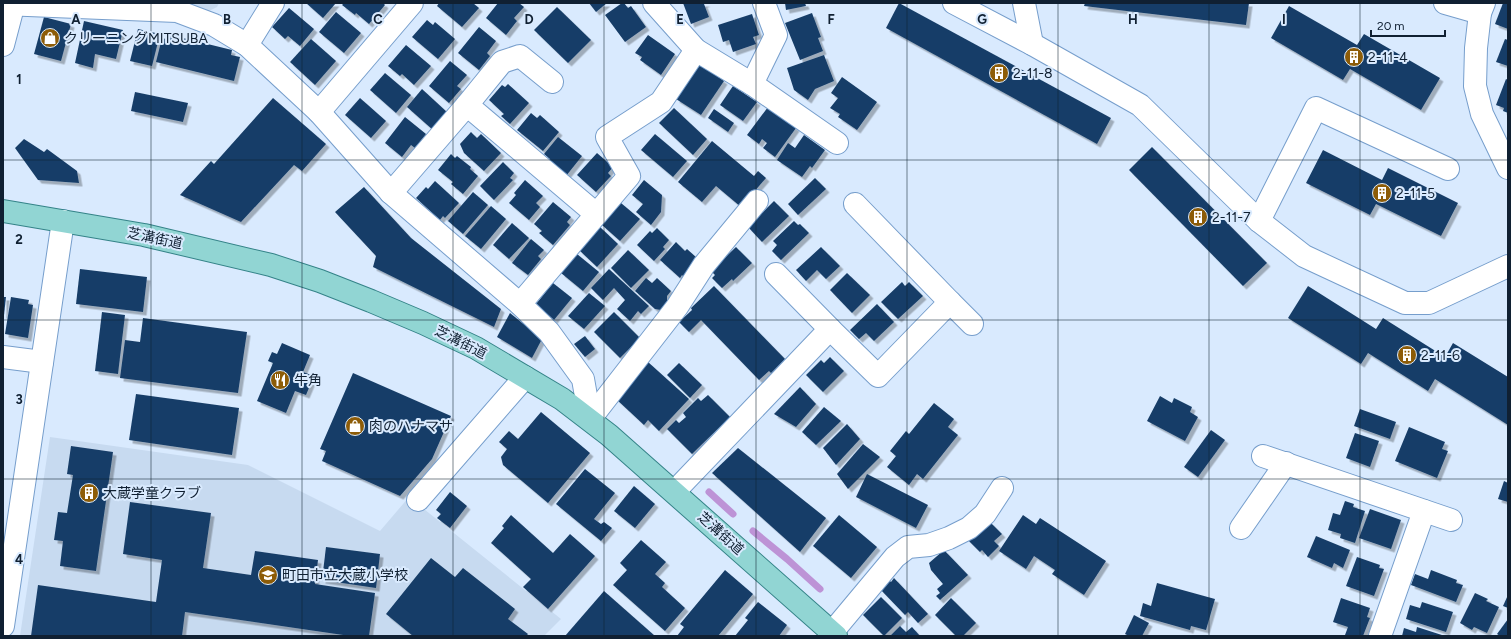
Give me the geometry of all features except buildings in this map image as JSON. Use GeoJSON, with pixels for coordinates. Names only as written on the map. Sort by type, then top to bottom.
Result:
{"type":"FeatureCollection","features":[{"type":"Feature","properties":{"kind":"main road","name":"芝溝街道"},"geometry":{"type":"LineString","coordinates":[[3,211],[144,235],[201,247],[271,266],[320,281],[423,323],[476,348],[562,399],[590,419],[675,491],[833,635]]}},
{"type":"Feature","properties":{"kind":"street"},"geometry":{"type":"LineString","coordinates":[[246,45],[273,3]]}},
{"type":"Feature","properties":{"kind":"street"},"geometry":{"type":"LineString","coordinates":[[319,112],[412,3]]}},
{"type":"Feature","properties":{"kind":"street"},"geometry":{"type":"LineString","coordinates":[[654,3],[696,50],[752,84],[837,143]]}},
{"type":"Feature","properties":{"kind":"street"},"geometry":{"type":"LineString","coordinates":[[752,84],[776,35],[764,3]]}},
{"type":"Feature","properties":{"kind":"street"},"geometry":{"type":"LineString","coordinates":[[954,3],[1032,44],[1140,105],[1259,221],[1304,256],[1405,303],[1429,303],[1508,266]]}},
{"type":"Feature","properties":{"kind":"street"},"geometry":{"type":"LineString","coordinates":[[1024,3],[1032,44]]}},
{"type":"Feature","properties":{"kind":"street"},"geometry":{"type":"LineString","coordinates":[[1445,3],[1482,8],[1476,48],[1475,86],[1482,114],[1508,168]]}},
{"type":"Feature","properties":{"kind":"street"},"geometry":{"type":"LineString","coordinates":[[3,45],[10,4],[177,11],[214,25],[246,45],[319,112],[391,193],[520,304],[549,332],[583,379],[590,419]]}},
{"type":"Feature","properties":{"kind":"street"},"geometry":{"type":"LineString","coordinates":[[520,304],[629,176],[607,136],[661,102],[696,50]]}},
{"type":"Feature","properties":{"kind":"street"},"geometry":{"type":"LineString","coordinates":[[391,193],[502,62],[520,56],[552,82]]}},
{"type":"Feature","properties":{"kind":"street"},"geometry":{"type":"LineString","coordinates":[[467,105],[596,214]]}},
{"type":"Feature","properties":{"kind":"street"},"geometry":{"type":"LineString","coordinates":[[1259,221],[1316,108],[1448,169]]}},
{"type":"Feature","properties":{"kind":"street"},"geometry":{"type":"LineString","coordinates":[[590,419],[677,307],[704,265],[757,201]]}},
{"type":"Feature","properties":{"kind":"street"},"geometry":{"type":"LineString","coordinates":[[855,204],[972,324]]}},
{"type":"Feature","properties":{"kind":"street"},"geometry":{"type":"LineString","coordinates":[[3,626],[8,563],[42,362],[63,221]]}},
{"type":"Feature","properties":{"kind":"street"},"geometry":{"type":"LineString","coordinates":[[776,274],[878,376],[950,302]]}},
{"type":"Feature","properties":{"kind":"street"},"geometry":{"type":"LineString","coordinates":[[675,491],[830,329]]}},
{"type":"Feature","properties":{"kind":"street"},"geometry":{"type":"LineString","coordinates":[[3,357],[42,362]]}},
{"type":"Feature","properties":{"kind":"street"},"geometry":{"type":"LineString","coordinates":[[418,500],[524,377]]}},
{"type":"Feature","properties":{"kind":"street"},"geometry":{"type":"LineString","coordinates":[[1263,456],[1451,520]]}},
{"type":"Feature","properties":{"kind":"street"},"geometry":{"type":"LineString","coordinates":[[1241,528],[1286,463]]}},
{"type":"Feature","properties":{"kind":"street"},"geometry":{"type":"LineString","coordinates":[[833,635],[895,556],[908,547],[929,545],[949,538],[969,528],[985,514],[1002,488]]}},
{"type":"Feature","properties":{"kind":"street"},"geometry":{"type":"LineString","coordinates":[[1380,636],[1424,510]]}},
{"type":"Feature","properties":{"kind":"shaded area"},"geometry":{"type":"Polygon","coordinates":[[[187,3],[219,3],[217,7],[209,11],[187,3]]]}},
{"type":"Feature","properties":{"kind":"shaded area","name":"町田市立大蔵小学校"},"geometry":{"type":"Polygon","coordinates":[[[50,437],[248,465],[380,531],[409,497],[561,619],[544,636],[20,636],[50,437]]]}},
{"type":"Feature","properties":{"kind":"waterway"},"geometry":{"type":"LineString","coordinates":[[709,492],[733,514]]}},
{"type":"Feature","properties":{"kind":"waterway"},"geometry":{"type":"LineString","coordinates":[[753,531],[820,589]]}},
{"type":"Feature","properties":{"kind":"place","name":"クリーニングMITSUBA"},"geometry":{"type":"Point","coordinates":[50,38]}},
{"type":"Feature","properties":{"kind":"place","name":"2-11-4"},"geometry":{"type":"Point","coordinates":[1354,57]}},
{"type":"Feature","properties":{"kind":"place","name":"2-11-8"},"geometry":{"type":"Point","coordinates":[999,73]}},
{"type":"Feature","properties":{"kind":"place","name":"2-11-5"},"geometry":{"type":"Point","coordinates":[1382,193]}},
{"type":"Feature","properties":{"kind":"place","name":"2-11-7"},"geometry":{"type":"Point","coordinates":[1198,217]}},
{"type":"Feature","properties":{"kind":"place","name":"2-11-6"},"geometry":{"type":"Point","coordinates":[1407,355]}},
{"type":"Feature","properties":{"kind":"place","name":"牛角"},"geometry":{"type":"Point","coordinates":[280,380]}},
{"type":"Feature","properties":{"kind":"place","name":"肉のハナマサ"},"geometry":{"type":"Point","coordinates":[355,426]}},
{"type":"Feature","properties":{"kind":"place","name":"大蔵学童クラブ"},"geometry":{"type":"Point","coordinates":[89,493]}},
{"type":"Feature","properties":{"kind":"place","name":"町田市立大蔵小学校"},"geometry":{"type":"Point","coordinates":[268,575]}}]}
